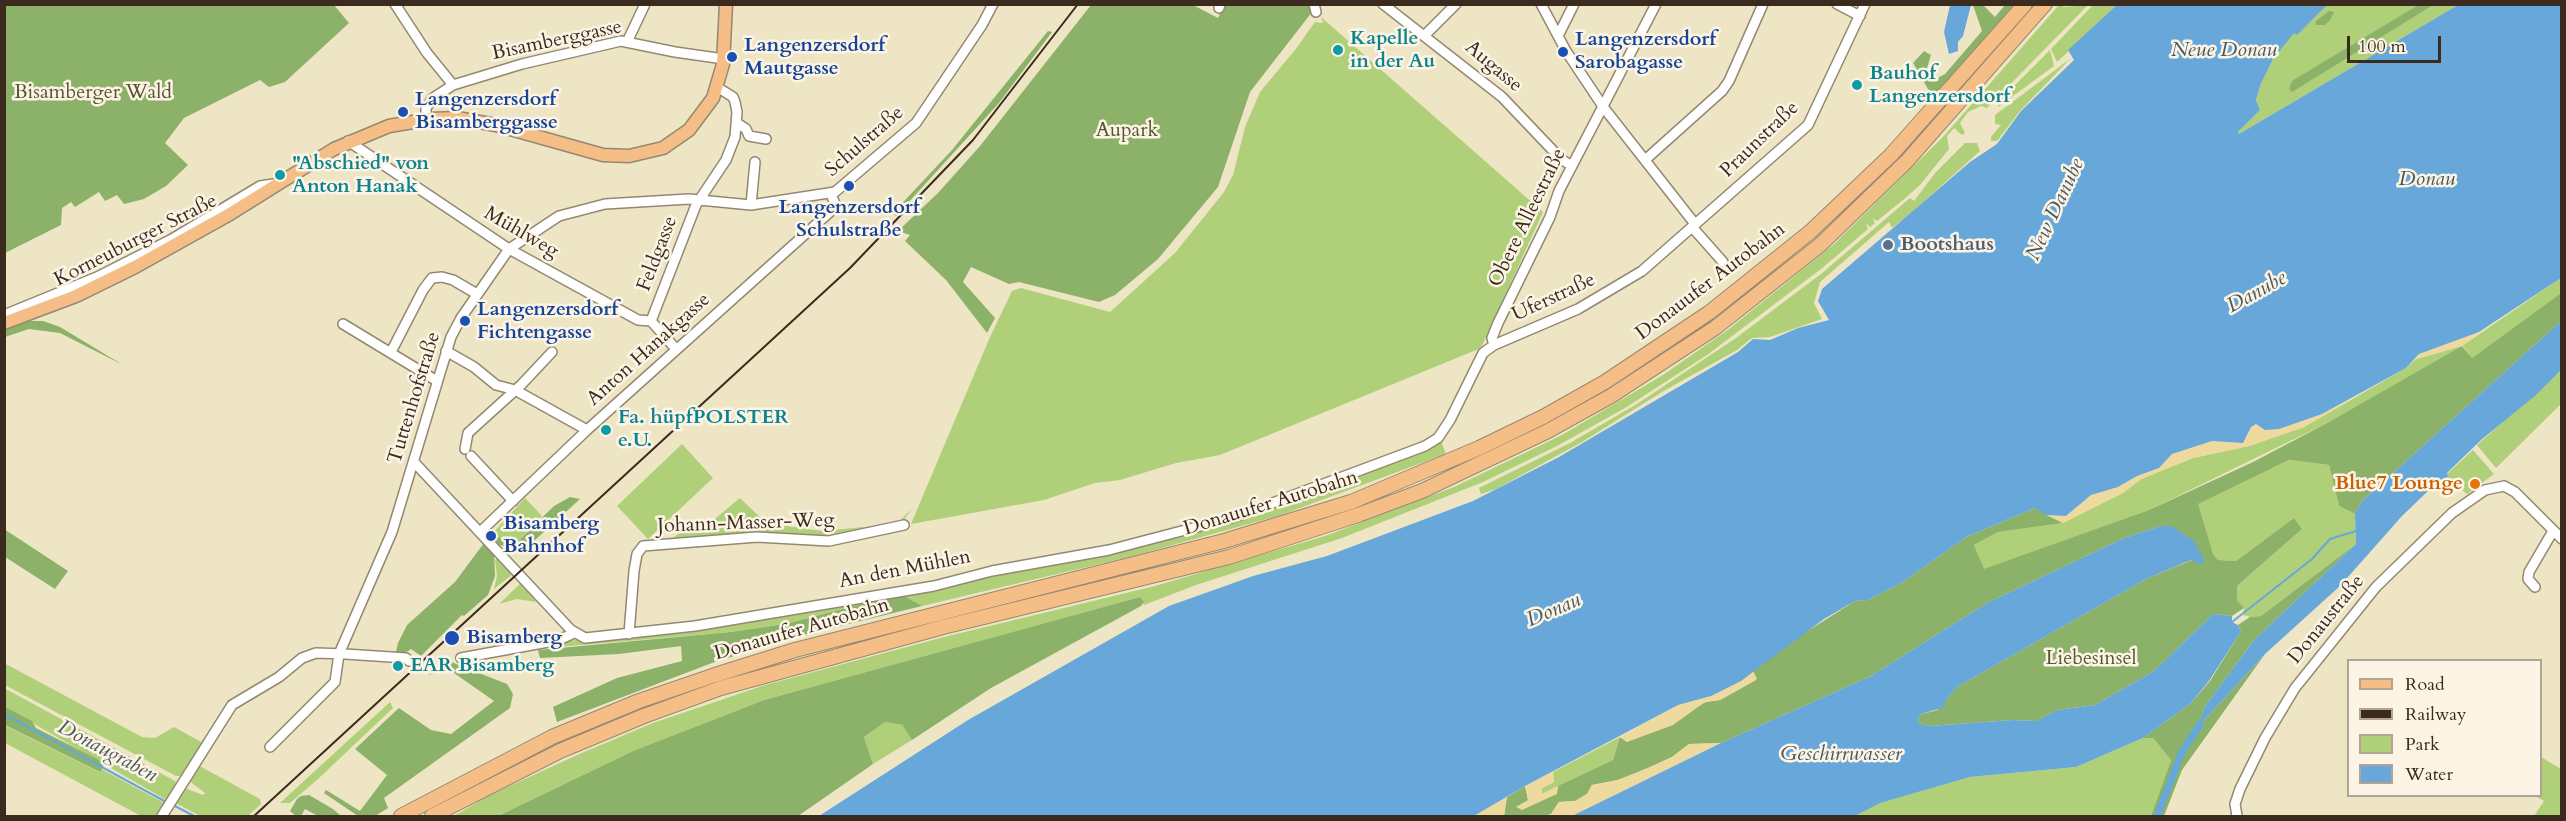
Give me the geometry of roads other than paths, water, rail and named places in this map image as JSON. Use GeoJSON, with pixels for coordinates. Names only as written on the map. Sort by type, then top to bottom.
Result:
{"type":"FeatureCollection","features":[{"type":"Feature","properties":{"kind":"highway","name":"Donauufer Autobahn"},"geometry":{"type":"LineString","coordinates":[[401,816],[552,738],[639,701],[704,678],[795,650],[1224,541],[1330,508],[1416,476],[1543,417],[1605,382],[1710,312],[1810,232],[1891,155],[2025,4]]}},
{"type":"Feature","properties":{"kind":"highway","name":"Donauufer Autobahn"},"geometry":{"type":"LineString","coordinates":[[432,816],[560,751],[644,716],[721,688],[943,627],[1229,557],[1358,515],[1422,491],[1548,431],[1611,396],[1715,328],[1820,245],[1907,162],[2046,4]]}},
{"type":"Feature","properties":{"kind":"main road","name":"Korneuburger Straße"},"geometry":{"type":"LineString","coordinates":[[4,323],[59,303],[120,274],[205,229],[348,141],[379,129],[431,119],[481,122],[599,154],[629,156],[663,148],[684,134],[704,113],[717,87],[724,59],[726,4]]}},
{"type":"Feature","properties":{"kind":"street"},"geometry":{"type":"LineString","coordinates":[[395,4],[427,53],[453,85]]}},
{"type":"Feature","properties":{"kind":"street"},"geometry":{"type":"LineString","coordinates":[[628,40],[645,4]]}},
{"type":"Feature","properties":{"kind":"street","name":"Schulstraße"},"geometry":{"type":"LineString","coordinates":[[699,200],[751,205],[831,194],[872,163],[916,123],[982,25],[993,4]]}},
{"type":"Feature","properties":{"kind":"street","name":"Augasse"},"geometry":{"type":"LineString","coordinates":[[1383,4],[1502,97],[1561,159],[1572,166]]}},
{"type":"Feature","properties":{"kind":"street"},"geometry":{"type":"LineString","coordinates":[[1425,35],[1456,4]]}},
{"type":"Feature","properties":{"kind":"street"},"geometry":{"type":"LineString","coordinates":[[1542,4],[1558,36],[1604,108],[1723,262]]}},
{"type":"Feature","properties":{"kind":"street"},"geometry":{"type":"LineString","coordinates":[[1558,36],[1574,4]]}},
{"type":"Feature","properties":{"kind":"street","name":"Obere Alleestraße"},"geometry":{"type":"LineString","coordinates":[[1494,345],[1492,338],[1498,323],[1550,217],[1572,166],[1656,4]]}},
{"type":"Feature","properties":{"kind":"street"},"geometry":{"type":"LineString","coordinates":[[1645,160],[1722,91],[1729,81],[1763,4]]}},
{"type":"Feature","properties":{"kind":"street"},"geometry":{"type":"LineString","coordinates":[[1837,4],[1860,16]]}},
{"type":"Feature","properties":{"kind":"street","name":"Praunstraße"},"geometry":{"type":"LineString","coordinates":[[1694,226],[1813,118],[1865,4]]}},
{"type":"Feature","properties":{"kind":"street","name":"Bisamberggasse"},"geometry":{"type":"LineString","coordinates":[[431,119],[427,105],[436,95],[453,85],[522,64],[628,40],[675,52],[724,59]]}},
{"type":"Feature","properties":{"kind":"street"},"geometry":{"type":"LineString","coordinates":[[717,87],[733,97],[737,123],[746,129],[748,136],[766,140]]}},
{"type":"Feature","properties":{"kind":"street","name":"Feldgasse"},"geometry":{"type":"LineString","coordinates":[[651,321],[699,200],[726,160],[737,123]]}},
{"type":"Feature","properties":{"kind":"street","name":"Mühlweg"},"geometry":{"type":"LineString","coordinates":[[348,141],[509,249],[638,320],[651,321]]}},
{"type":"Feature","properties":{"kind":"street"},"geometry":{"type":"LineString","coordinates":[[751,205],[755,162]]}},
{"type":"Feature","properties":{"kind":"street","name":"Korneuburger Straße"},"geometry":{"type":"LineString","coordinates":[[4,315],[97,277],[171,239],[260,186],[280,183]]}},
{"type":"Feature","properties":{"kind":"street","name":"Anton Hanakgasse"},"geometry":{"type":"LineString","coordinates":[[480,532],[587,430],[831,211],[835,204],[831,194]]}},
{"type":"Feature","properties":{"kind":"street","name":"Tuttenhofstraße"},"geometry":{"type":"LineString","coordinates":[[270,747],[335,682],[339,654],[392,532],[446,351],[460,320],[509,249],[542,225],[572,211],[630,201],[699,200]]}},
{"type":"Feature","properties":{"kind":"street","name":"Uferstraße"},"geometry":{"type":"LineString","coordinates":[[1450,420],[1478,359],[1494,345],[1550,323],[1623,285],[1649,266],[1694,226]]}},
{"type":"Feature","properties":{"kind":"street"},"geometry":{"type":"LineString","coordinates":[[391,352],[429,280],[442,277],[459,282],[477,294]]}},
{"type":"Feature","properties":{"kind":"street"},"geometry":{"type":"LineString","coordinates":[[651,321],[676,349]]}},
{"type":"Feature","properties":{"kind":"street"},"geometry":{"type":"LineString","coordinates":[[343,324],[437,381]]}},
{"type":"Feature","properties":{"kind":"street"},"geometry":{"type":"LineString","coordinates":[[446,351],[474,367],[496,385],[515,390],[587,430]]}},
{"type":"Feature","properties":{"kind":"street"},"geometry":{"type":"LineString","coordinates":[[513,501],[468,453],[468,433],[552,352]]}},
{"type":"Feature","properties":{"kind":"street","name":"An den Mühlen"},"geometry":{"type":"LineString","coordinates":[[574,633],[585,638],[695,626],[934,586],[992,571],[1071,558],[1156,539],[1270,506],[1361,468],[1425,446],[1438,438],[1450,420]]}},
{"type":"Feature","properties":{"kind":"street"},"geometry":{"type":"LineString","coordinates":[[414,462],[574,633],[559,640],[461,658]]}},
{"type":"Feature","properties":{"kind":"street","name":"Donaustraße"},"geometry":{"type":"LineString","coordinates":[[2237,816],[2235,804],[2240,789],[2265,738],[2295,688],[2376,587],[2465,504],[2485,490],[2498,486],[2515,492],[2553,531]]}},
{"type":"Feature","properties":{"kind":"street","name":"Johann-Masser-Weg"},"geometry":{"type":"LineString","coordinates":[[629,634],[634,571],[637,554],[643,546],[757,537],[829,540],[904,525]]}},
{"type":"Feature","properties":{"kind":"street"},"geometry":{"type":"LineString","coordinates":[[2535,587],[2528,579],[2529,572],[2553,531],[2562,539]]}},
{"type":"Feature","properties":{"kind":"street"},"geometry":{"type":"LineString","coordinates":[[162,816],[232,705],[279,677],[306,656],[339,654],[406,658],[409,661]]}},
{"type":"Feature","properties":{"kind":"water"},"geometry":{"type":"Polygon","coordinates":[[[2118,4],[2327,5],[2297,35],[2294,33],[2273,59],[2256,100],[2260,110],[2238,132],[2239,134],[2458,5],[2561,5],[2561,278],[2479,332],[2419,354],[2406,368],[2322,414],[2279,429],[2265,430],[2256,424],[2251,427],[2243,443],[2212,441],[2172,454],[2159,468],[2137,476],[2118,487],[2091,495],[2066,516],[2046,515],[2035,508],[1968,536],[1901,583],[1868,600],[1855,601],[1824,619],[1741,681],[1711,696],[1678,705],[1525,786],[1474,816],[819,816],[968,720],[1169,606],[1253,576],[1327,556],[1473,501],[1559,457],[1738,352],[1753,339],[1770,340],[1798,328],[1829,320],[1818,301],[1822,289],[1970,162],[1997,144],[2021,111],[2074,60],[2068,50],[2118,4]]]}},
{"type":"Feature","properties":{"kind":"water"},"geometry":{"type":"Polygon","coordinates":[[[1950,5],[1971,5],[1963,36],[1958,42],[1958,51],[1949,54],[1944,32],[1950,5]]]}},
{"type":"Feature","properties":{"kind":"water"},"geometry":{"type":"Polygon","coordinates":[[[2561,321],[2561,370],[2447,473],[2449,479],[2440,489],[2428,491],[2402,516],[2340,586],[2265,654],[2196,729],[2206,705],[2254,640],[2356,544],[2355,514],[2363,500],[2561,321]]]}},
{"type":"Feature","properties":{"kind":"water","name":"Geschirrwasser"},"geometry":{"type":"Polygon","coordinates":[[[2161,526],[2171,526],[2194,541],[2205,562],[2199,564],[2191,560],[2146,579],[1957,687],[1945,701],[1944,707],[1919,715],[1918,723],[1930,726],[2013,720],[2036,721],[2057,710],[2095,705],[2154,671],[2213,614],[2232,616],[2232,622],[2238,625],[2241,631],[2209,681],[2191,703],[2143,738],[2076,767],[1970,777],[1880,803],[1855,816],[1572,816],[1721,743],[1871,676],[1987,603],[2124,538],[2161,526]]]}},
{"type":"Feature","properties":{"kind":"waterway"},"geometry":{"type":"LineString","coordinates":[[2232,622],[2312,559],[2330,539],[2356,531]]}},
{"type":"Feature","properties":{"kind":"waterway","name":"Donaugraben"},"geometry":{"type":"LineString","coordinates":[[4,714],[168,803]]}},
{"type":"Feature","properties":{"kind":"waterway"},"geometry":{"type":"LineString","coordinates":[[2157,816],[2182,752],[2200,724]]}},
{"type":"Feature","properties":{"kind":"waterway","name":"Donaugraben"},"geometry":{"type":"LineString","coordinates":[[173,805],[194,816]]}},
{"type":"Feature","properties":{"kind":"railway"},"geometry":{"type":"LineString","coordinates":[[254,816],[850,268],[973,140],[1078,4]]}},
{"type":"Feature","properties":{"kind":"place","name":"Kapelle in der Au"},"geometry":{"type":"Point","coordinates":[1338,50]}},
{"type":"Feature","properties":{"kind":"place","name":"Langenzersdorf Sarobagasse"},"geometry":{"type":"Point","coordinates":[1563,52]}},
{"type":"Feature","properties":{"kind":"place","name":"Langenzersdorf Mautgasse"},"geometry":{"type":"Point","coordinates":[732,57]}},
{"type":"Feature","properties":{"kind":"place","name":"Bauhof Langenzersdorf"},"geometry":{"type":"Point","coordinates":[1857,85]}},
{"type":"Feature","properties":{"kind":"place","name":"Langenzersdorf Bisamberggasse"},"geometry":{"type":"Point","coordinates":[403,112]}},
{"type":"Feature","properties":{"kind":"place","name":"\"Abschied\" von Anton Hanak"},"geometry":{"type":"Point","coordinates":[280,175]}},
{"type":"Feature","properties":{"kind":"place","name":"Langenzersdorf Schulstraße"},"geometry":{"type":"Point","coordinates":[849,186]}},
{"type":"Feature","properties":{"kind":"place","name":"Bootshaus"},"geometry":{"type":"Point","coordinates":[1888,245]}},
{"type":"Feature","properties":{"kind":"place","name":"Langenzersdorf Fichtengasse"},"geometry":{"type":"Point","coordinates":[465,321]}},
{"type":"Feature","properties":{"kind":"place","name":"Fa. hüpfPOLSTER e.U."},"geometry":{"type":"Point","coordinates":[606,430]}},
{"type":"Feature","properties":{"kind":"place","name":"Blue7 Lounge"},"geometry":{"type":"Point","coordinates":[2475,484]}},
{"type":"Feature","properties":{"kind":"place","name":"Bisamberg Bahnhof"},"geometry":{"type":"Point","coordinates":[491,536]}},
{"type":"Feature","properties":{"kind":"place","name":"Bisamberg"},"geometry":{"type":"Point","coordinates":[452,638]}},
{"type":"Feature","properties":{"kind":"place","name":"EAR Bisamberg"},"geometry":{"type":"Point","coordinates":[398,666]}},
{"type":"Feature","properties":{"kind":"water label","name":"Neue Donau"},"geometry":{"type":"Point","coordinates":[2224,51]}},
{"type":"Feature","properties":{"kind":"water label","name":"Donau"},"geometry":{"type":"Point","coordinates":[2427,180]}},
{"type":"Feature","properties":{"kind":"water label","name":"New Danube"},"geometry":{"type":"Point","coordinates":[2056,210]}},
{"type":"Feature","properties":{"kind":"water label","name":"Danube"},"geometry":{"type":"Point","coordinates":[2257,293]}},
{"type":"Feature","properties":{"kind":"water label","name":"Donau"},"geometry":{"type":"Point","coordinates":[1554,611]}},
{"type":"Feature","properties":{"kind":"park label","name":"Bisamberger Wald"},"geometry":{"type":"Point","coordinates":[93,93]}},
{"type":"Feature","properties":{"kind":"park label","name":"Aupark"},"geometry":{"type":"Point","coordinates":[1127,131]}},
{"type":"Feature","properties":{"kind":"park label","name":"Liebesinsel"},"geometry":{"type":"Point","coordinates":[2091,659]}}]}
